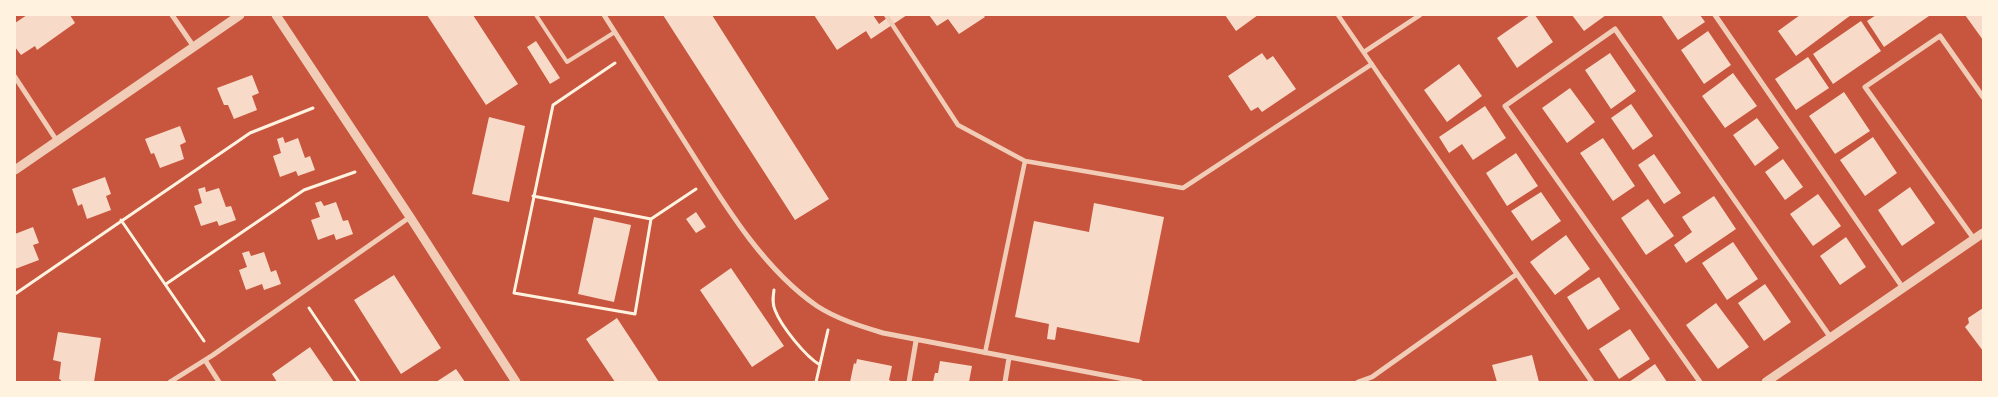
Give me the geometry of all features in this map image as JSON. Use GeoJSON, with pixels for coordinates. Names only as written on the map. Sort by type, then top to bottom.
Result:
{"type":"FeatureCollection","features":[{"type":"Feature","properties":{"kind":"street"},"geometry":{"type":"LineString","coordinates":[[172,15],[194,47]]}},
{"type":"Feature","properties":{"kind":"street"},"geometry":{"type":"LineString","coordinates":[[15,170],[240,15]]}},
{"type":"Feature","properties":{"kind":"street"},"geometry":{"type":"LineString","coordinates":[[276,15],[410,217],[516,382]]}},
{"type":"Feature","properties":{"kind":"street"},"geometry":{"type":"LineString","coordinates":[[604,15],[709,180],[752,241],[782,277],[816,305],[832,315],[854,324],[916,341],[1140,382]]}},
{"type":"Feature","properties":{"kind":"street"},"geometry":{"type":"LineString","coordinates":[[886,15],[958,125],[1025,161],[1183,188],[1372,64]]}},
{"type":"Feature","properties":{"kind":"street"},"geometry":{"type":"LineString","coordinates":[[1338,15],[1592,382]]}},
{"type":"Feature","properties":{"kind":"street"},"geometry":{"type":"LineString","coordinates":[[1364,52],[1420,15]]}},
{"type":"Feature","properties":{"kind":"street"},"geometry":{"type":"LineString","coordinates":[[1715,15],[1902,288]]}},
{"type":"Feature","properties":{"kind":"street"},"geometry":{"type":"LineString","coordinates":[[1700,382],[1505,106],[1615,29],[1831,338]]}},
{"type":"Feature","properties":{"kind":"street"},"geometry":{"type":"LineString","coordinates":[[1974,239],[1865,87],[1940,36],[1983,97]]}},
{"type":"Feature","properties":{"kind":"street"},"geometry":{"type":"LineString","coordinates":[[15,77],[57,141]]}},
{"type":"Feature","properties":{"kind":"street"},"geometry":{"type":"LineString","coordinates":[[985,353],[1025,161]]}},
{"type":"Feature","properties":{"kind":"street"},"geometry":{"type":"LineString","coordinates":[[170,382],[213,355],[410,217]]}},
{"type":"Feature","properties":{"kind":"street"},"geometry":{"type":"LineString","coordinates":[[1766,382],[1983,233]]}},
{"type":"Feature","properties":{"kind":"street"},"geometry":{"type":"LineString","coordinates":[[1358,382],[1372,376],[1517,274]]}},
{"type":"Feature","properties":{"kind":"street"},"geometry":{"type":"LineString","coordinates":[[908,382],[916,341]]}},
{"type":"Feature","properties":{"kind":"street"},"geometry":{"type":"LineString","coordinates":[[1005,382],[1009,358]]}},
{"type":"Feature","properties":{"kind":"street"},"geometry":{"type":"LineString","coordinates":[[205,360],[219,382]]}},
{"type":"Feature","properties":{"kind":"lane"},"geometry":{"type":"LineString","coordinates":[[536,15],[567,62],[615,32]]}},
{"type":"Feature","properties":{"kind":"path"},"geometry":{"type":"LineString","coordinates":[[629,55],[553,104],[514,293],[635,314],[651,219]]}},
{"type":"Feature","properties":{"kind":"path"},"geometry":{"type":"LineString","coordinates":[[15,294],[250,133],[313,108]]}},
{"type":"Feature","properties":{"kind":"path"},"geometry":{"type":"LineString","coordinates":[[166,284],[304,190],[354,172]]}},
{"type":"Feature","properties":{"kind":"path"},"geometry":{"type":"LineString","coordinates":[[533,196],[651,219],[709,180]]}},
{"type":"Feature","properties":{"kind":"path"},"geometry":{"type":"LineString","coordinates":[[121,220],[213,355]]}},
{"type":"Feature","properties":{"kind":"path"},"geometry":{"type":"LineString","coordinates":[[782,277],[774,288],[772,299],[774,309],[780,320],[811,359],[820,364]]}},
{"type":"Feature","properties":{"kind":"path"},"geometry":{"type":"LineString","coordinates":[[300,294],[359,382]]}},
{"type":"Feature","properties":{"kind":"path"},"geometry":{"type":"LineString","coordinates":[[816,382],[832,315]]}},
{"type":"Feature","properties":{"kind":"building"},"geometry":{"type":"Polygon","coordinates":[[[27,15],[70,15],[75,23],[37,50],[35,46],[21,55],[15,47],[15,23],[27,15]]]}},
{"type":"Feature","properties":{"kind":"building"},"geometry":{"type":"Polygon","coordinates":[[[427,15],[473,15],[518,84],[486,105],[427,15]]]}},
{"type":"Feature","properties":{"kind":"building"},"geometry":{"type":"Polygon","coordinates":[[[663,15],[712,15],[829,199],[795,220],[663,15]]]}},
{"type":"Feature","properties":{"kind":"building"},"geometry":{"type":"Polygon","coordinates":[[[814,15],[873,15],[879,24],[891,15],[907,15],[871,39],[866,31],[837,50],[814,15]]]}},
{"type":"Feature","properties":{"kind":"building"},"geometry":{"type":"Polygon","coordinates":[[[929,15],[983,15],[985,17],[959,34],[948,19],[937,26],[929,15]]]}},
{"type":"Feature","properties":{"kind":"building"},"geometry":{"type":"Polygon","coordinates":[[[1225,15],[1258,15],[1236,31],[1225,15]]]}},
{"type":"Feature","properties":{"kind":"building"},"geometry":{"type":"Polygon","coordinates":[[[1530,15],[1535,15],[1553,42],[1517,68],[1497,38],[1530,15]]]}},
{"type":"Feature","properties":{"kind":"building"},"geometry":{"type":"Polygon","coordinates":[[[1572,15],[1606,15],[1584,31],[1572,15]]]}},
{"type":"Feature","properties":{"kind":"building"},"geometry":{"type":"Polygon","coordinates":[[[1661,15],[1700,15],[1705,22],[1678,40],[1661,15]]]}},
{"type":"Feature","properties":{"kind":"building"},"geometry":{"type":"Polygon","coordinates":[[[1800,15],[1851,15],[1796,56],[1778,31],[1800,15]]]}},
{"type":"Feature","properties":{"kind":"building"},"geometry":{"type":"Polygon","coordinates":[[[1876,15],[1929,16],[1884,47],[1867,21],[1876,15]]]}},
{"type":"Feature","properties":{"kind":"building"},"geometry":{"type":"Polygon","coordinates":[[[1965,15],[1983,15],[1983,40],[1965,15]]]}},
{"type":"Feature","properties":{"kind":"building"},"geometry":{"type":"Polygon","coordinates":[[[1861,21],[1881,51],[1833,84],[1813,54],[1861,21]]]}},
{"type":"Feature","properties":{"kind":"building"},"geometry":{"type":"Polygon","coordinates":[[[1708,31],[1731,65],[1704,84],[1681,50],[1708,31]]]}},
{"type":"Feature","properties":{"kind":"building"},"geometry":{"type":"Polygon","coordinates":[[[536,41],[560,78],[550,84],[527,47],[536,41]]]}},
{"type":"Feature","properties":{"kind":"building"},"geometry":{"type":"Polygon","coordinates":[[[1262,53],[1267,60],[1273,56],[1296,89],[1262,112],[1258,107],[1251,111],[1228,76],[1262,53]]]}},
{"type":"Feature","properties":{"kind":"building"},"geometry":{"type":"Polygon","coordinates":[[[1610,53],[1636,91],[1611,109],[1585,70],[1610,53]]]}},
{"type":"Feature","properties":{"kind":"building"},"geometry":{"type":"Polygon","coordinates":[[[1808,57],[1829,88],[1796,110],[1775,79],[1808,57]]]}},
{"type":"Feature","properties":{"kind":"building"},"geometry":{"type":"Polygon","coordinates":[[[1459,64],[1482,96],[1447,122],[1424,90],[1459,64]]]}},
{"type":"Feature","properties":{"kind":"building"},"geometry":{"type":"Polygon","coordinates":[[[1733,73],[1757,106],[1725,128],[1702,96],[1733,73]]]}},
{"type":"Feature","properties":{"kind":"building"},"geometry":{"type":"Polygon","coordinates":[[[252,75],[259,93],[252,96],[257,110],[234,119],[228,105],[224,105],[217,88],[252,75]]]}},
{"type":"Feature","properties":{"kind":"building"},"geometry":{"type":"Polygon","coordinates":[[[1570,88],[1595,122],[1567,143],[1542,108],[1570,88]]]}},
{"type":"Feature","properties":{"kind":"building"},"geometry":{"type":"Polygon","coordinates":[[[1844,92],[1870,131],[1835,154],[1809,116],[1844,92]]]}},
{"type":"Feature","properties":{"kind":"building"},"geometry":{"type":"Polygon","coordinates":[[[1631,104],[1653,136],[1633,150],[1611,118],[1631,104]]]}},
{"type":"Feature","properties":{"kind":"building"},"geometry":{"type":"Polygon","coordinates":[[[1485,106],[1506,138],[1473,160],[1462,144],[1449,153],[1439,137],[1485,106]]]}},
{"type":"Feature","properties":{"kind":"building"},"geometry":{"type":"Polygon","coordinates":[[[489,117],[525,126],[509,202],[472,194],[489,117]]]}},
{"type":"Feature","properties":{"kind":"building"},"geometry":{"type":"Polygon","coordinates":[[[1757,118],[1779,148],[1755,166],[1733,135],[1757,118]]]}},
{"type":"Feature","properties":{"kind":"building"},"geometry":{"type":"Polygon","coordinates":[[[180,126],[186,142],[180,145],[184,159],[160,168],[154,153],[151,154],[145,139],[180,126]]]}},
{"type":"Feature","properties":{"kind":"building"},"geometry":{"type":"Polygon","coordinates":[[[283,137],[285,143],[298,138],[305,158],[310,156],[315,170],[298,176],[296,171],[280,177],[273,156],[281,153],[277,139],[283,137]]]}},
{"type":"Feature","properties":{"kind":"building"},"geometry":{"type":"Polygon","coordinates":[[[1873,137],[1897,173],[1865,196],[1840,160],[1873,137]]]}},
{"type":"Feature","properties":{"kind":"building"},"geometry":{"type":"Polygon","coordinates":[[[1603,138],[1635,186],[1613,201],[1580,153],[1603,138]]]}},
{"type":"Feature","properties":{"kind":"building"},"geometry":{"type":"Polygon","coordinates":[[[1516,153],[1538,186],[1507,206],[1486,173],[1516,153]]]}},
{"type":"Feature","properties":{"kind":"building"},"geometry":{"type":"Polygon","coordinates":[[[1654,154],[1681,193],[1664,204],[1638,165],[1654,154]]]}},
{"type":"Feature","properties":{"kind":"building"},"geometry":{"type":"Polygon","coordinates":[[[1783,159],[1803,187],[1785,200],[1765,172],[1783,159]]]}},
{"type":"Feature","properties":{"kind":"building"},"geometry":{"type":"Polygon","coordinates":[[[105,177],[111,194],[106,196],[111,210],[87,219],[82,204],[78,206],[72,189],[105,177]]]}},
{"type":"Feature","properties":{"kind":"building"},"geometry":{"type":"Polygon","coordinates":[[[205,187],[206,192],[219,188],[226,207],[231,206],[236,220],[219,226],[217,221],[201,226],[194,206],[202,203],[198,189],[205,187]]]}},
{"type":"Feature","properties":{"kind":"building"},"geometry":{"type":"Polygon","coordinates":[[[1910,187],[1935,223],[1902,246],[1878,210],[1910,187]]]}},
{"type":"Feature","properties":{"kind":"building"},"geometry":{"type":"Polygon","coordinates":[[[1541,192],[1561,221],[1532,241],[1511,211],[1541,192]]]}},
{"type":"Feature","properties":{"kind":"building"},"geometry":{"type":"Polygon","coordinates":[[[1818,194],[1841,226],[1813,246],[1790,214],[1818,194]]]}},
{"type":"Feature","properties":{"kind":"building"},"geometry":{"type":"Polygon","coordinates":[[[1714,196],[1736,229],[1686,263],[1674,245],[1692,232],[1682,217],[1714,196]]]}},
{"type":"Feature","properties":{"kind":"building"},"geometry":{"type":"Polygon","coordinates":[[[1648,199],[1674,236],[1646,255],[1621,218],[1648,199]]]}},
{"type":"Feature","properties":{"kind":"building"},"geometry":{"type":"Polygon","coordinates":[[[321,201],[324,206],[336,202],[343,221],[348,220],[353,234],[336,240],[334,234],[318,240],[311,220],[320,217],[315,203],[321,201]]]}},
{"type":"Feature","properties":{"kind":"building"},"geometry":{"type":"Polygon","coordinates":[[[1094,203],[1164,217],[1139,343],[1057,327],[1055,340],[1047,339],[1049,324],[1015,317],[1034,221],[1089,232],[1094,203]]]}},
{"type":"Feature","properties":{"kind":"building"},"geometry":{"type":"Polygon","coordinates":[[[696,212],[706,227],[696,233],[686,219],[696,212]]]}},
{"type":"Feature","properties":{"kind":"building"},"geometry":{"type":"Polygon","coordinates":[[[594,217],[631,225],[614,302],[578,294],[594,217]]]}},
{"type":"Feature","properties":{"kind":"building"},"geometry":{"type":"Polygon","coordinates":[[[33,227],[39,243],[33,245],[39,260],[15,269],[15,234],[33,227]]]}},
{"type":"Feature","properties":{"kind":"building"},"geometry":{"type":"Polygon","coordinates":[[[1566,235],[1590,269],[1555,295],[1530,262],[1566,235]]]}},
{"type":"Feature","properties":{"kind":"building"},"geometry":{"type":"Polygon","coordinates":[[[1846,237],[1866,267],[1840,285],[1820,256],[1846,237]]]}},
{"type":"Feature","properties":{"kind":"building"},"geometry":{"type":"Polygon","coordinates":[[[1733,242],[1758,279],[1727,300],[1702,263],[1733,242]]]}},
{"type":"Feature","properties":{"kind":"building"},"geometry":{"type":"Polygon","coordinates":[[[249,251],[251,256],[264,252],[271,272],[276,270],[281,284],[264,290],[262,284],[246,290],[239,270],[247,267],[242,253],[249,251]]]}},
{"type":"Feature","properties":{"kind":"building"},"geometry":{"type":"Polygon","coordinates":[[[731,268],[784,346],[752,367],[700,290],[731,268]]]}},
{"type":"Feature","properties":{"kind":"building"},"geometry":{"type":"Polygon","coordinates":[[[394,275],[441,348],[401,374],[354,300],[394,275]]]}},
{"type":"Feature","properties":{"kind":"building"},"geometry":{"type":"Polygon","coordinates":[[[1599,277],[1620,309],[1588,330],[1567,297],[1599,277]]]}},
{"type":"Feature","properties":{"kind":"building"},"geometry":{"type":"Polygon","coordinates":[[[1765,284],[1791,322],[1764,341],[1738,303],[1765,284]]]}},
{"type":"Feature","properties":{"kind":"building"},"geometry":{"type":"Polygon","coordinates":[[[1716,303],[1749,347],[1718,369],[1686,325],[1716,303]]]}},
{"type":"Feature","properties":{"kind":"building"},"geometry":{"type":"Polygon","coordinates":[[[1983,308],[1983,351],[1965,327],[1969,323],[1968,318],[1983,308]]]}},
{"type":"Feature","properties":{"kind":"building"},"geometry":{"type":"Polygon","coordinates":[[[617,318],[659,382],[615,382],[586,339],[617,318]]]}},
{"type":"Feature","properties":{"kind":"building"},"geometry":{"type":"Polygon","coordinates":[[[1630,329],[1650,359],[1619,379],[1599,349],[1630,329]]]}},
{"type":"Feature","properties":{"kind":"building"},"geometry":{"type":"Polygon","coordinates":[[[58,332],[101,338],[94,382],[61,382],[59,379],[61,362],[53,360],[58,332]]]}},
{"type":"Feature","properties":{"kind":"building"},"geometry":{"type":"Polygon","coordinates":[[[310,347],[334,382],[277,382],[272,374],[310,347]]]}},
{"type":"Feature","properties":{"kind":"building"},"geometry":{"type":"Polygon","coordinates":[[[1532,355],[1539,382],[1497,382],[1492,365],[1532,355]]]}},
{"type":"Feature","properties":{"kind":"building"},"geometry":{"type":"Polygon","coordinates":[[[857,359],[892,366],[889,380],[893,382],[850,382],[854,363],[856,364],[857,359]]]}},
{"type":"Feature","properties":{"kind":"building"},"geometry":{"type":"Polygon","coordinates":[[[940,361],[972,366],[969,382],[933,382],[935,373],[938,373],[940,361]]]}},
{"type":"Feature","properties":{"kind":"building"},"geometry":{"type":"Polygon","coordinates":[[[1655,364],[1667,382],[1629,382],[1655,364]]]}},
{"type":"Feature","properties":{"kind":"building"},"geometry":{"type":"Polygon","coordinates":[[[456,369],[465,382],[436,382],[456,369]]]}}]}
